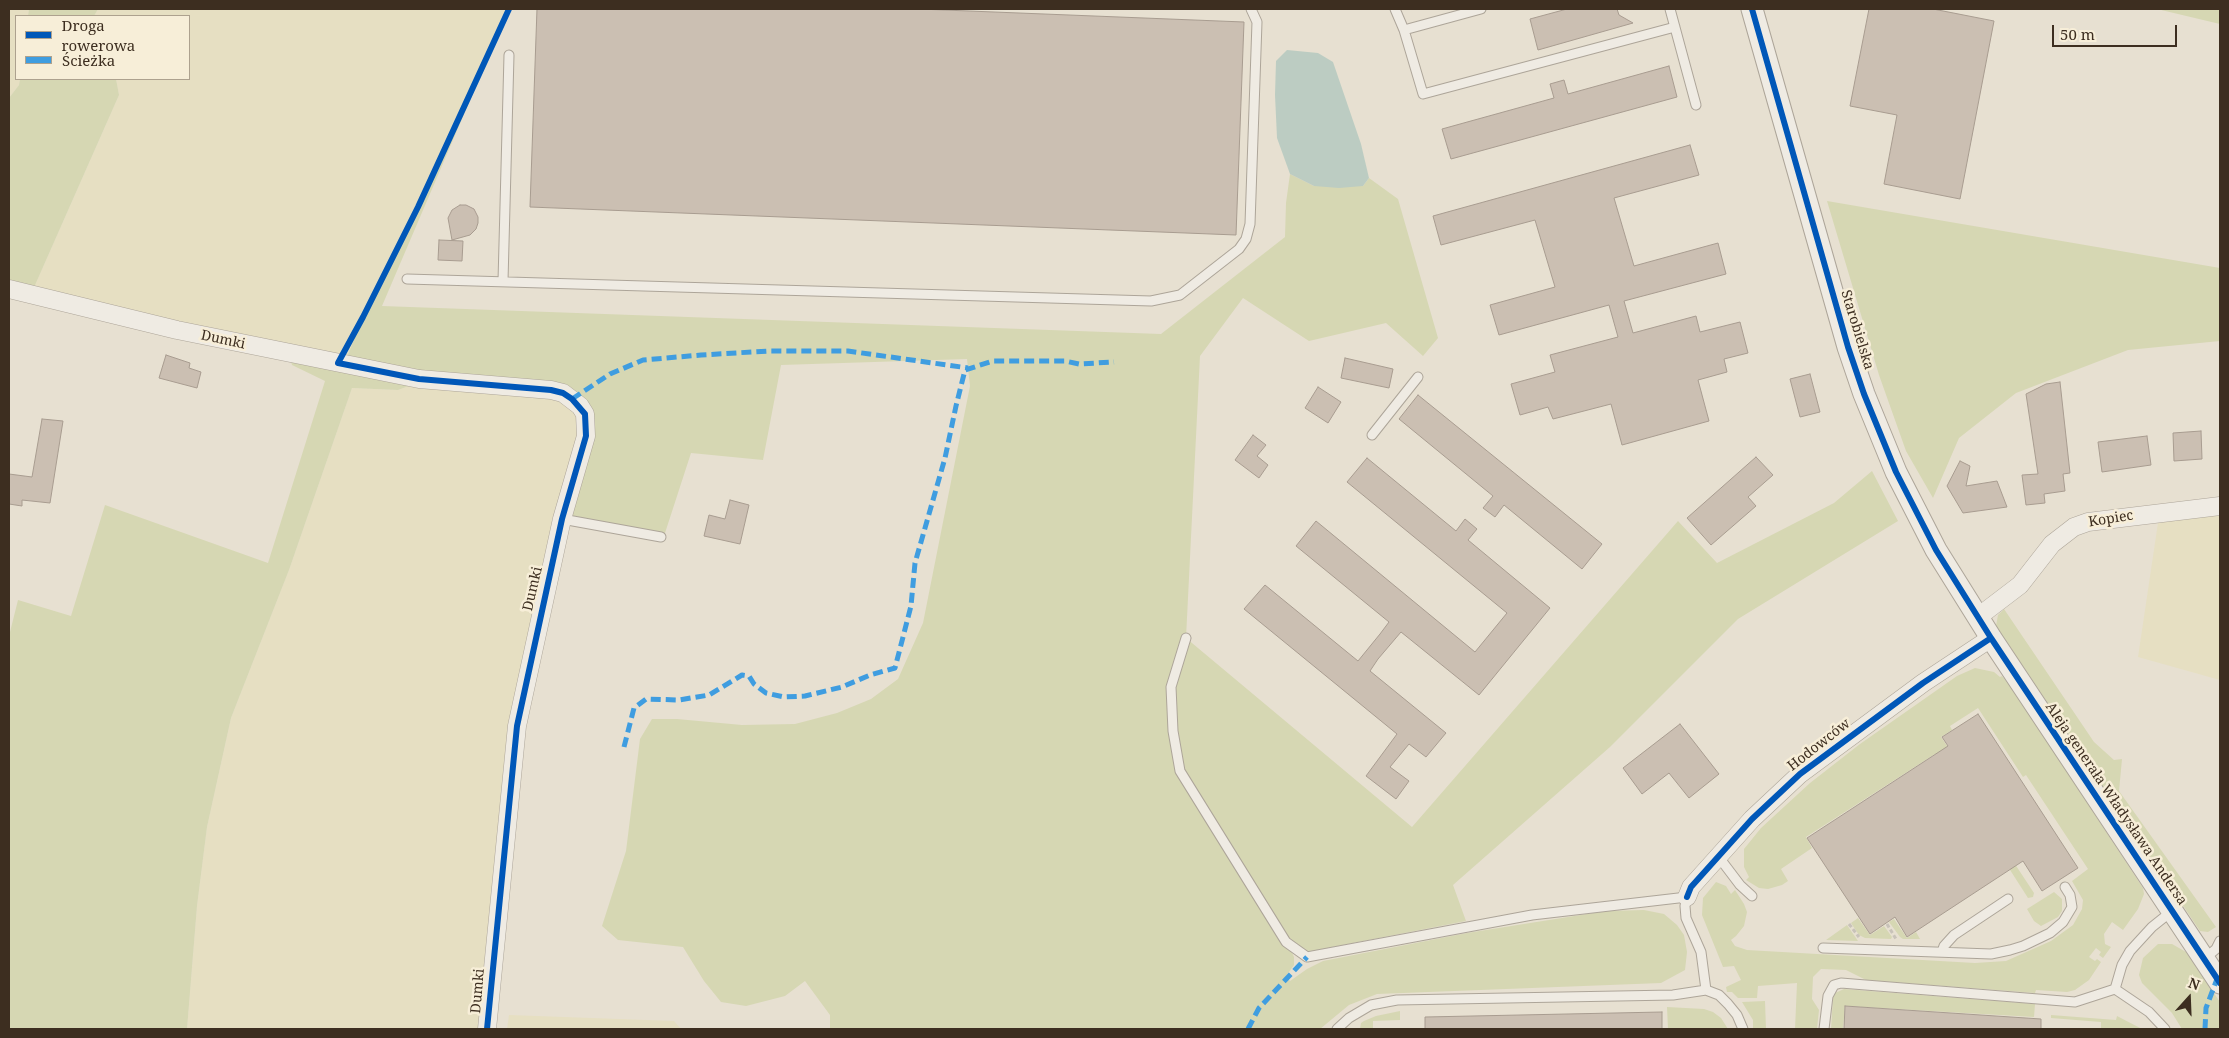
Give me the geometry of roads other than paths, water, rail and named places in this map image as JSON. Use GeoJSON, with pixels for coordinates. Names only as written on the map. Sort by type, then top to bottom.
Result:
{"type":"FeatureCollection","features":[{"type":"Feature","properties":{"kind":"street","name":"Starobielska"},"geometry":{"type":"LineString","coordinates":[[1752,9],[1838,317],[1864,394],[1912,506],[1936,550],[1991,638]]}},
{"type":"Feature","properties":{"kind":"street","name":"Dumki"},"geometry":{"type":"LineString","coordinates":[[9,289],[177,330],[419,379],[551,390],[563,393],[580,406],[585,414],[587,424],[586,436],[562,519],[517,726],[487,1029]]}},
{"type":"Feature","properties":{"kind":"street","name":"Kopiec"},"geometry":{"type":"LineString","coordinates":[[1978,617],[2020,585],[2052,544],[2074,527],[2088,522],[2220,506]]}},
{"type":"Feature","properties":{"kind":"street","name":"Hodowców"},"geometry":{"type":"LineString","coordinates":[[1687,897],[1691,887],[1718,856],[1752,819],[1800,774],[1923,683],[1991,638]]}},
{"type":"Feature","properties":{"kind":"street","name":"Aleja generała Władysława Andersa"},"geometry":{"type":"LineString","coordinates":[[1991,638],[2220,983]]}},
{"type":"Feature","properties":{"kind":"lane"},"geometry":{"type":"LineString","coordinates":[[407,279],[1151,301],[1180,295],[1239,249],[1246,239],[1248,231],[1257,22],[1250,9]]}},
{"type":"Feature","properties":{"kind":"lane"},"geometry":{"type":"LineString","coordinates":[[1395,9],[1404,30],[1423,94],[1675,27]]}},
{"type":"Feature","properties":{"kind":"lane"},"geometry":{"type":"LineString","coordinates":[[1404,30],[1481,9]]}},
{"type":"Feature","properties":{"kind":"lane"},"geometry":{"type":"LineString","coordinates":[[1670,9],[1696,105]]}},
{"type":"Feature","properties":{"kind":"lane"},"geometry":{"type":"LineString","coordinates":[[503,282],[509,55]]}},
{"type":"Feature","properties":{"kind":"lane"},"geometry":{"type":"LineString","coordinates":[[1372,435],[1418,377]]}},
{"type":"Feature","properties":{"kind":"lane"},"geometry":{"type":"LineString","coordinates":[[562,519],[661,537]]}},
{"type":"Feature","properties":{"kind":"lane"},"geometry":{"type":"LineString","coordinates":[[1186,638],[1171,688],[1173,731],[1180,771],[1286,942],[1307,957],[1532,915],[1687,897],[1685,906],[1686,918],[1701,952],[1706,990]]}},
{"type":"Feature","properties":{"kind":"lane"},"geometry":{"type":"LineString","coordinates":[[1718,856],[1740,885],[1752,896]]}},
{"type":"Feature","properties":{"kind":"lane"},"geometry":{"type":"LineString","coordinates":[[1823,948],[1991,954],[2023,946],[2050,933],[2064,922],[2072,907],[2070,895],[2065,887]]}},
{"type":"Feature","properties":{"kind":"lane"},"geometry":{"type":"LineString","coordinates":[[1942,952],[1944,946],[1954,935],[2008,899]]}},
{"type":"Feature","properties":{"kind":"lane"},"geometry":{"type":"LineString","coordinates":[[2115,989],[2120,971],[2130,951],[2152,926],[2172,911]]}},
{"type":"Feature","properties":{"kind":"lane"},"geometry":{"type":"LineString","coordinates":[[2204,959],[2216,949],[2220,941]]}},
{"type":"Feature","properties":{"kind":"lane"},"geometry":{"type":"LineString","coordinates":[[1824,1029],[1828,996],[1834,985],[1841,984],[2075,1002],[2115,989]]}},
{"type":"Feature","properties":{"kind":"lane"},"geometry":{"type":"LineString","coordinates":[[2115,989],[2149,1012],[2165,1029]]}},
{"type":"Feature","properties":{"kind":"lane"},"geometry":{"type":"LineString","coordinates":[[1337,1029],[1349,1018],[1371,1006],[1397,1000],[1673,995],[1706,990],[1718,995],[1728,1004],[1737,1015],[1743,1029]]}}]}
